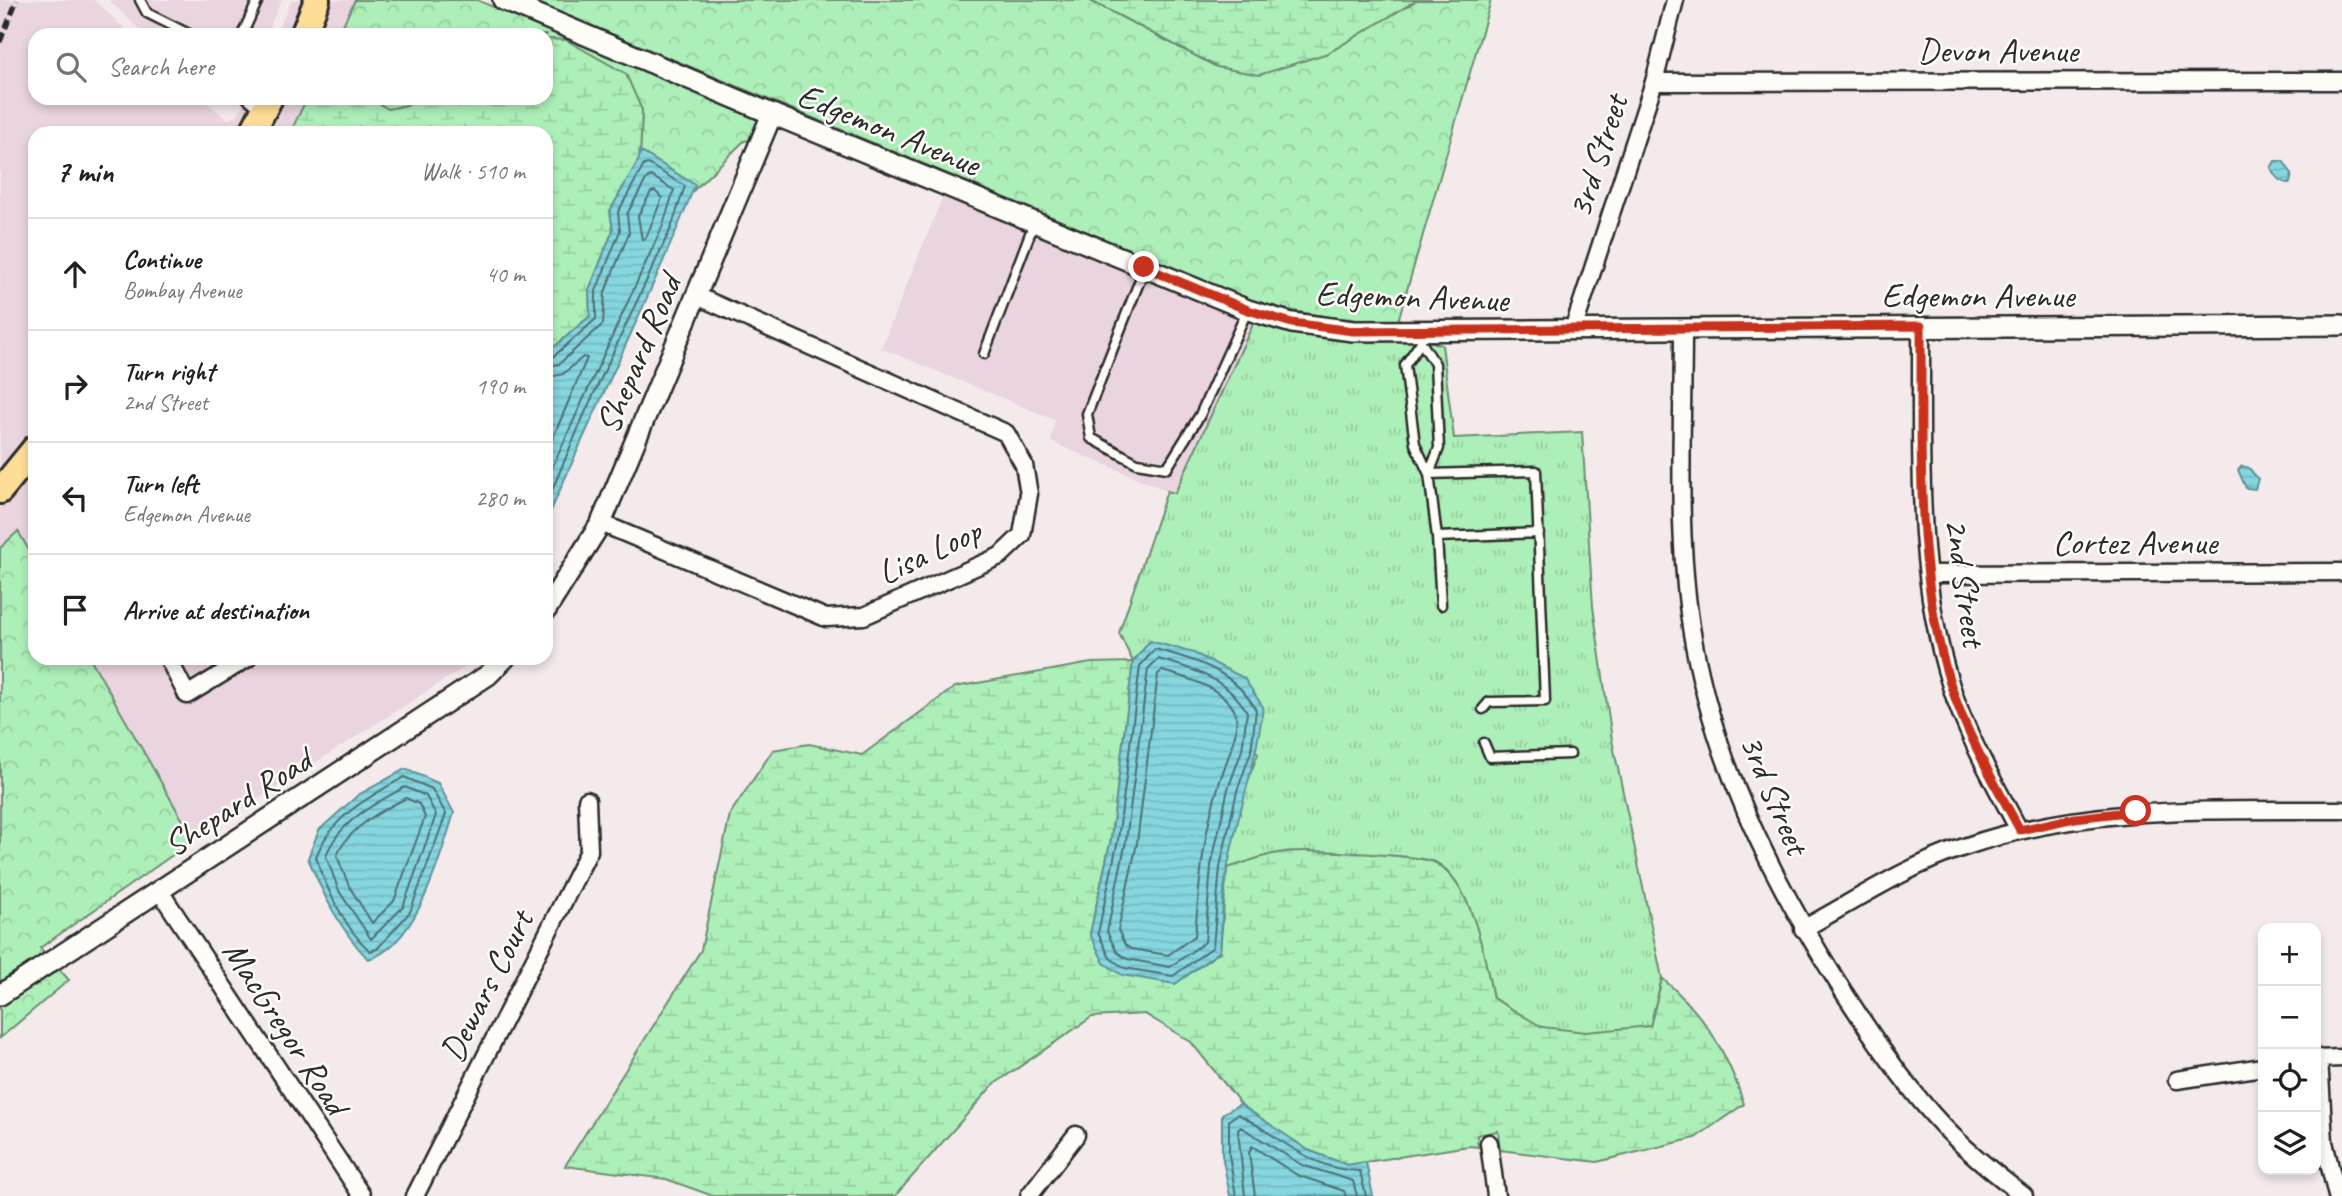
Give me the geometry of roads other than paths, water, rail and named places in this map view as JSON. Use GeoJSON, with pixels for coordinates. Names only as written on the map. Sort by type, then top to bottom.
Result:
{"type":"FeatureCollection","features":[{"type":"Feature","properties":{"kind":"main road"},"geometry":{"type":"LineString","coordinates":[[306,28],[317,0]]}},
{"type":"Feature","properties":{"kind":"main road"},"geometry":{"type":"LineString","coordinates":[[0,491],[28,457]]}},
{"type":"Feature","properties":{"kind":"street","name":"Edgemon Avenue"},"geometry":{"type":"LineString","coordinates":[[503,0],[1034,223],[1248,310],[1292,323],[1421,337],[1573,330],[2342,325]]}},
{"type":"Feature","properties":{"kind":"street","name":"3rd Street"},"geometry":{"type":"LineString","coordinates":[[1573,330],[1654,82],[1675,0]]}},
{"type":"Feature","properties":{"kind":"street","name":"Devon Avenue"},"geometry":{"type":"LineString","coordinates":[[1654,82],[2342,80]]}},
{"type":"Feature","properties":{"kind":"street","name":"Shepard Road"},"geometry":{"type":"LineString","coordinates":[[553,599],[601,523],[772,114]]}},
{"type":"Feature","properties":{"kind":"street","name":"Lisa Loop"},"geometry":{"type":"LineString","coordinates":[[601,523],[826,618],[864,616],[1000,556],[1022,535],[1030,494],[1024,465],[1006,433],[697,296]]}},
{"type":"Feature","properties":{"kind":"street","name":"2nd Street"},"geometry":{"type":"LineString","coordinates":[[1921,326],[1923,520],[1935,627],[1952,688],[1980,755],[2020,830]]}},
{"type":"Feature","properties":{"kind":"street","name":"3rd Street"},"geometry":{"type":"LineString","coordinates":[[1683,330],[1684,561],[1691,626],[1707,709],[1739,797],[1769,866],[1803,929],[1877,1043],[1933,1116],[1984,1165],[2024,1196]]}},
{"type":"Feature","properties":{"kind":"street","name":"Cortez Avenue"},"geometry":{"type":"LineString","coordinates":[[1929,574],[2342,572]]}},
{"type":"Feature","properties":{"kind":"street"},"geometry":{"type":"LineString","coordinates":[[172,665],[187,695],[236,665]]}},
{"type":"Feature","properties":{"kind":"street","name":"Shepard Road"},"geometry":{"type":"LineString","coordinates":[[0,995],[488,675],[498,665]]}},
{"type":"Feature","properties":{"kind":"street","name":"Dewars Court"},"geometry":{"type":"LineString","coordinates":[[415,1196],[589,851],[587,800]]}},
{"type":"Feature","properties":{"kind":"street"},"geometry":{"type":"LineString","coordinates":[[1803,929],[1911,869],[1963,847],[2020,830],[2075,818],[2136,811],[2342,810]]}},
{"type":"Feature","properties":{"kind":"street","name":"MacGregor Road"},"geometry":{"type":"LineString","coordinates":[[159,890],[362,1196]]}},
{"type":"Feature","properties":{"kind":"street"},"geometry":{"type":"LineString","coordinates":[[2321,1059],[2342,1058]]}},
{"type":"Feature","properties":{"kind":"street"},"geometry":{"type":"LineString","coordinates":[[2177,1080],[2258,1068]]}},
{"type":"Feature","properties":{"kind":"street"},"geometry":{"type":"LineString","coordinates":[[2321,1106],[2324,1142],[2337,1196]]}},
{"type":"Feature","properties":{"kind":"street"},"geometry":{"type":"LineString","coordinates":[[1029,1196],[1076,1135]]}},
{"type":"Feature","properties":{"kind":"street"},"geometry":{"type":"LineString","coordinates":[[1489,1143],[1496,1196]]}},
{"type":"Feature","properties":{"kind":"lane"},"geometry":{"type":"LineString","coordinates":[[140,0],[147,13],[177,28]]}},
{"type":"Feature","properties":{"kind":"lane"},"geometry":{"type":"LineString","coordinates":[[245,28],[258,0]]}},
{"type":"Feature","properties":{"kind":"lane"},"geometry":{"type":"LineString","coordinates":[[984,354],[1034,223]]}},
{"type":"Feature","properties":{"kind":"lane"},"geometry":{"type":"LineString","coordinates":[[1144,267],[1087,414],[1091,438],[1137,463],[1167,468],[1200,415],[1248,310]]}},
{"type":"Feature","properties":{"kind":"lane"},"geometry":{"type":"LineString","coordinates":[[1421,337],[1405,365],[1415,444],[1429,474],[1437,537],[1441,605]]}},
{"type":"Feature","properties":{"kind":"lane"},"geometry":{"type":"LineString","coordinates":[[1421,337],[1435,364],[1439,448],[1429,474]]}},
{"type":"Feature","properties":{"kind":"lane"},"geometry":{"type":"LineString","coordinates":[[1429,474],[1536,471],[1545,701],[1489,702],[1483,709]]}},
{"type":"Feature","properties":{"kind":"lane"},"geometry":{"type":"LineString","coordinates":[[1437,537],[1539,533]]}},
{"type":"Feature","properties":{"kind":"lane"},"geometry":{"type":"LineString","coordinates":[[1484,743],[1490,757],[1570,754]]}},
{"type":"Feature","properties":{"kind":"water"},"geometry":{"type":"Polygon","coordinates":[[[640,151],[695,185],[553,506],[553,348],[590,316],[589,291],[613,230],[610,211],[639,159],[640,151]]]}},
{"type":"Feature","properties":{"kind":"water"},"geometry":{"type":"Polygon","coordinates":[[[2275,161],[2283,161],[2292,174],[2290,183],[2281,181],[2274,174],[2271,168],[2275,161]]]}},
{"type":"Feature","properties":{"kind":"water"},"geometry":{"type":"Polygon","coordinates":[[[2242,466],[2249,468],[2258,479],[2255,489],[2246,488],[2238,470],[2242,466]]]}},
{"type":"Feature","properties":{"kind":"water"},"geometry":{"type":"Polygon","coordinates":[[[1150,641],[1194,653],[1244,678],[1263,707],[1226,876],[1220,951],[1175,984],[1122,975],[1104,963],[1090,934],[1111,839],[1133,662],[1150,641]]]}},
{"type":"Feature","properties":{"kind":"water"},"geometry":{"type":"Polygon","coordinates":[[[405,769],[438,783],[454,813],[434,875],[413,919],[385,951],[368,959],[333,911],[308,858],[319,830],[358,795],[405,769]]]}},
{"type":"Feature","properties":{"kind":"water"},"geometry":{"type":"Polygon","coordinates":[[[1240,1104],[1308,1150],[1347,1165],[1366,1162],[1373,1196],[1230,1196],[1222,1155],[1222,1114],[1240,1104]]]}},
{"type":"Feature","properties":{"kind":"railway"},"geometry":{"type":"LineString","coordinates":[[0,42],[17,0]]}}]}
